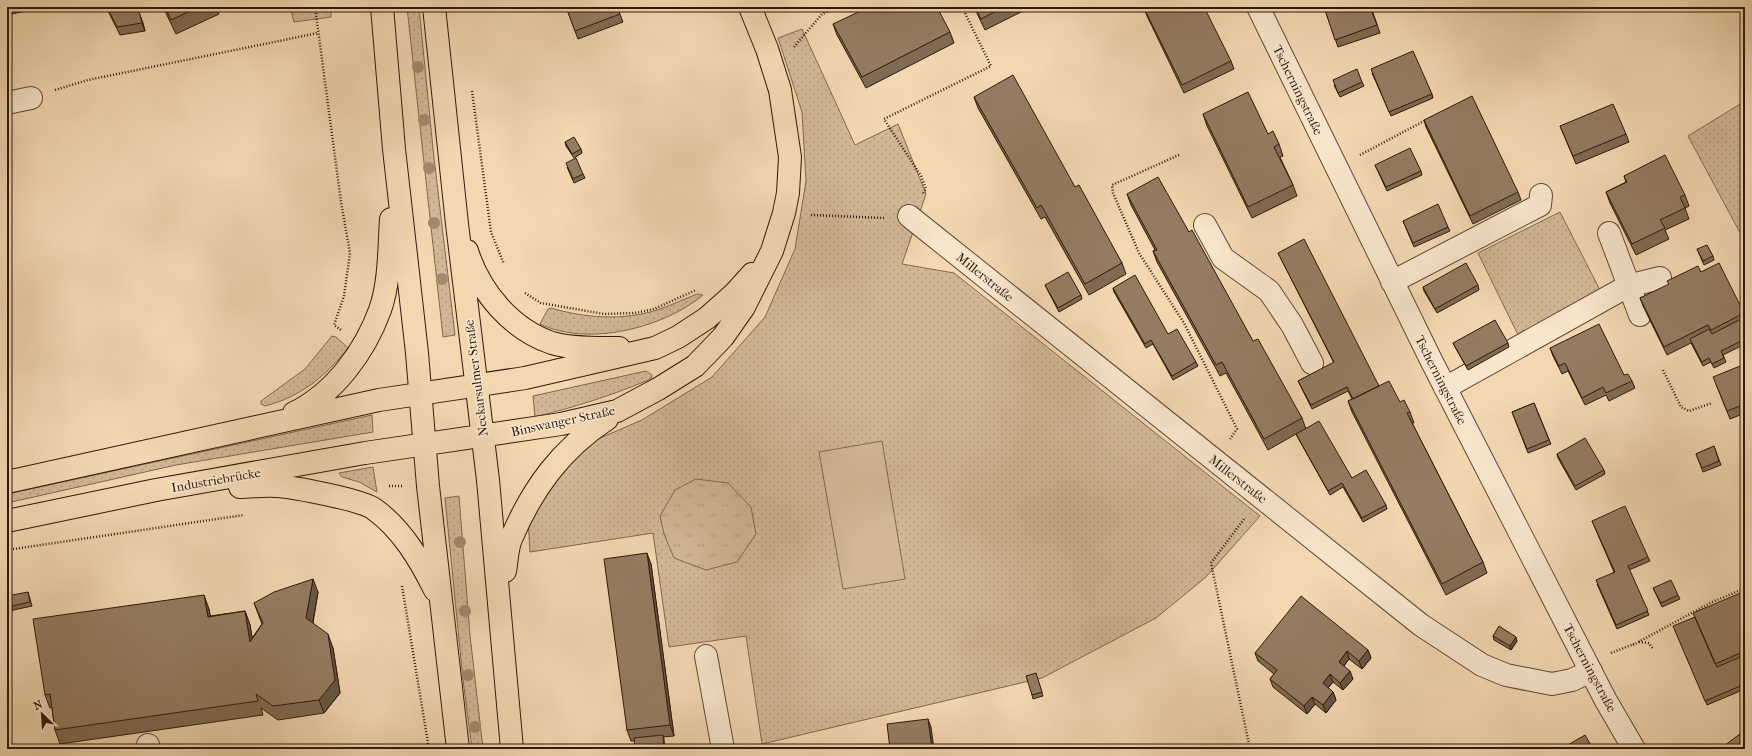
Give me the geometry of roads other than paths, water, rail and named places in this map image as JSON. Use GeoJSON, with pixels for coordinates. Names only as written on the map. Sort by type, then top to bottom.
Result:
{"type":"FeatureCollection","features":[{"type":"Feature","properties":{"kind":"main road"},"geometry":{"type":"LineString","coordinates":[[382,7],[394,149],[420,393],[428,486],[458,749]]}},
{"type":"Feature","properties":{"kind":"main road","name":"Neckarsulmer Straße"},"geometry":{"type":"LineString","coordinates":[[434,7],[457,224],[478,385],[500,596],[512,749]]}},
{"type":"Feature","properties":{"kind":"main road","name":"Binswanger Straße"},"geometry":{"type":"LineString","coordinates":[[425,443],[483,437],[561,424],[618,411],[695,366],[723,337],[744,307],[772,251],[784,213],[790,157],[780,90],[768,49],[750,7]]}},
{"type":"Feature","properties":{"kind":"main road"},"geometry":{"type":"LineString","coordinates":[[274,422],[301,409],[322,396],[343,374],[363,347],[381,309],[388,268],[394,149]]}},
{"type":"Feature","properties":{"kind":"main road"},"geometry":{"type":"LineString","coordinates":[[457,224],[470,262],[487,293],[505,314],[528,333],[553,343],[583,347],[654,348]]}},
{"type":"Feature","properties":{"kind":"main road","name":"Binswanger Straße"},"geometry":{"type":"LineString","coordinates":[[420,393],[539,375],[654,348],[678,337],[707,318],[734,294],[772,251]]}},
{"type":"Feature","properties":{"kind":"main road"},"geometry":{"type":"LineString","coordinates":[[7,482],[274,422],[420,393]]}},
{"type":"Feature","properties":{"kind":"main road"},"geometry":{"type":"LineString","coordinates":[[500,596],[511,540],[542,480],[566,450],[585,433],[618,411]]}},
{"type":"Feature","properties":{"kind":"main road","name":"Industriebrücke"},"geometry":{"type":"LineString","coordinates":[[7,522],[156,490],[425,443]]}},
{"type":"Feature","properties":{"kind":"main road"},"geometry":{"type":"LineString","coordinates":[[156,490],[276,486],[343,498],[374,509],[399,533],[422,563],[442,604]]}},
{"type":"Feature","properties":{"kind":"street","name":"Tscherningstraße"},"geometry":{"type":"LineString","coordinates":[[1258,7],[1445,388],[1588,666],[1634,749]]}},
{"type":"Feature","properties":{"kind":"street"},"geometry":{"type":"LineString","coordinates":[[7,103],[31,98]]}},
{"type":"Feature","properties":{"kind":"street"},"geometry":{"type":"LineString","coordinates":[[1392,282],[1540,205],[1541,195]]}},
{"type":"Feature","properties":{"kind":"street","name":"Millerstraße"},"geometry":{"type":"LineString","coordinates":[[909,216],[1421,625],[1482,665],[1506,676],[1552,684],[1572,680],[1588,666]]}},
{"type":"Feature","properties":{"kind":"street"},"geometry":{"type":"LineString","coordinates":[[1205,225],[1224,258],[1269,291],[1292,325],[1312,363]]}},
{"type":"Feature","properties":{"kind":"street"},"geometry":{"type":"LineString","coordinates":[[1608,233],[1640,315]]}},
{"type":"Feature","properties":{"kind":"street"},"geometry":{"type":"LineString","coordinates":[[1445,388],[1628,286],[1660,278]]}},
{"type":"Feature","properties":{"kind":"street"},"geometry":{"type":"LineString","coordinates":[[706,656],[723,749]]}}]}
